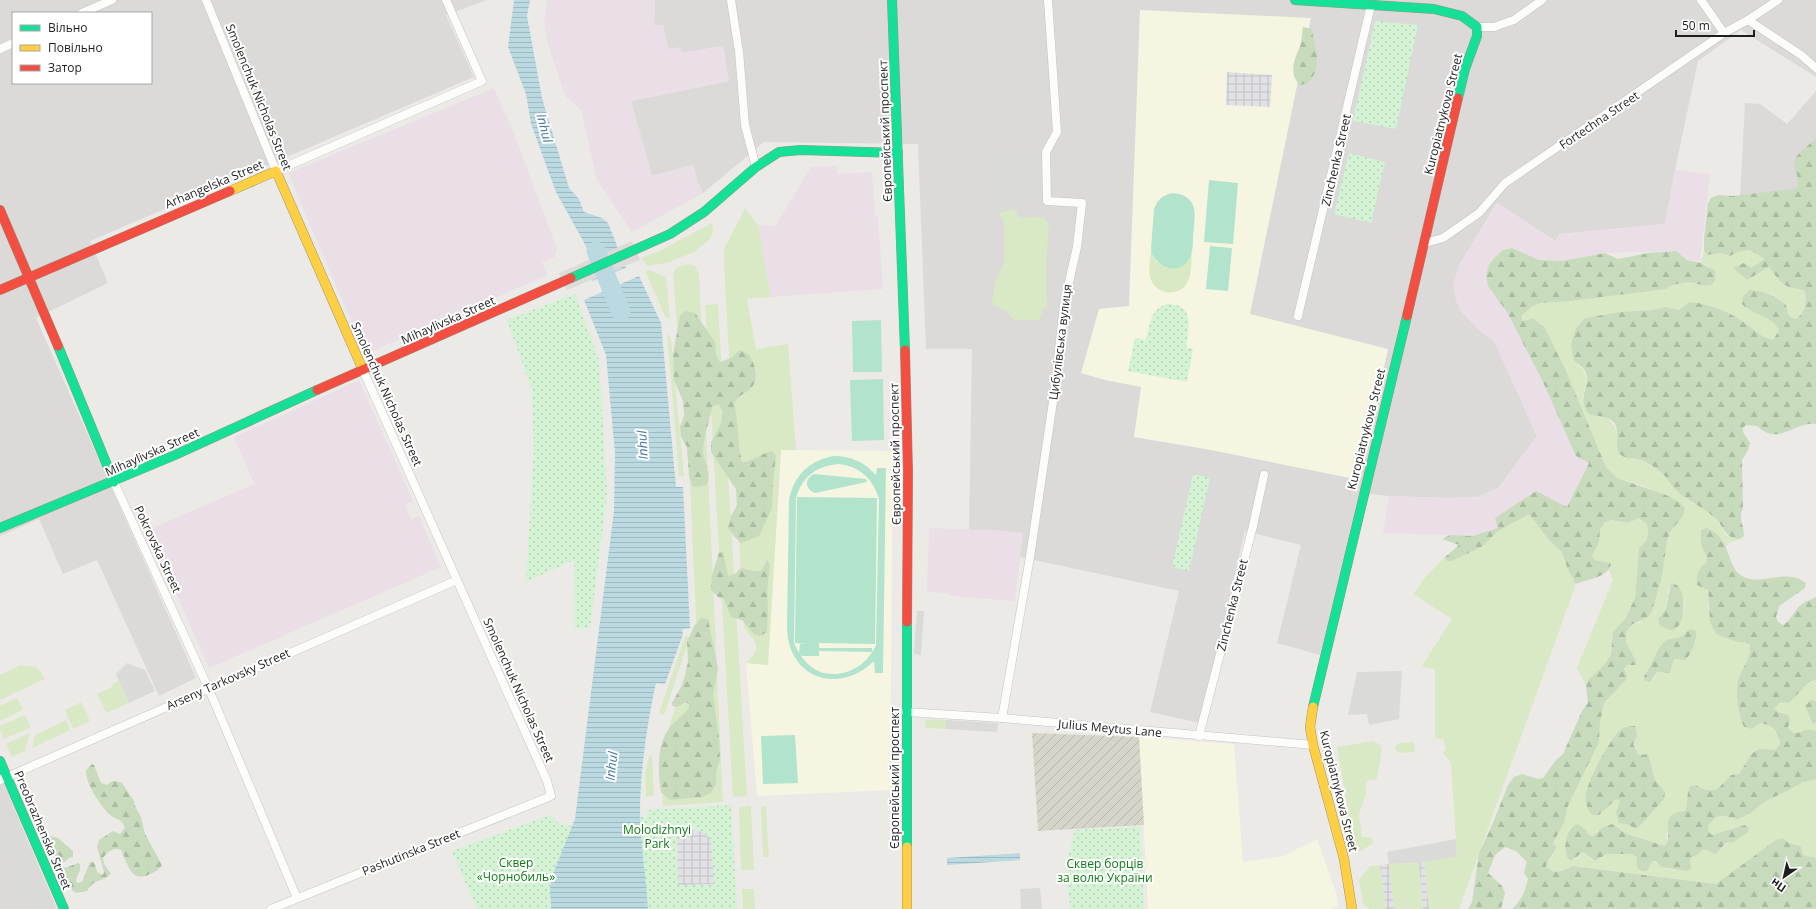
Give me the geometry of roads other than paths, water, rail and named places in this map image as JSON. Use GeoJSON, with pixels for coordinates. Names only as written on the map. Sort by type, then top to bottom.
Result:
{"type":"FeatureCollection","features":[{"type":"Feature","properties":{"kind":"street"},"geometry":{"type":"LineString","coordinates":[[84,12],[112,0]]}},
{"type":"Feature","properties":{"kind":"street","name":"Smolenchuk Nicholas Street"},"geometry":{"type":"LineString","coordinates":[[206,0],[276,171],[363,370],[547,781],[551,796]]}},
{"type":"Feature","properties":{"kind":"street","name":"Arhangelska Street"},"geometry":{"type":"LineString","coordinates":[[0,290],[482,81],[446,0]]}},
{"type":"Feature","properties":{"kind":"street"},"geometry":{"type":"LineString","coordinates":[[731,0],[739,49],[745,124],[756,167]]}},
{"type":"Feature","properties":{"kind":"street","name":"Європейський проспект"},"geometry":{"type":"LineString","coordinates":[[892,0],[904,296],[908,472],[906,712],[907,909]]}},
{"type":"Feature","properties":{"kind":"street","name":"Цибулівська вулиця"},"geometry":{"type":"LineString","coordinates":[[1002,718],[1032,541],[1055,388],[1064,304],[1077,247],[1082,203],[1048,201],[1046,152],[1057,132],[1048,0]]}},
{"type":"Feature","properties":{"kind":"street"},"geometry":{"type":"LineString","coordinates":[[1295,0],[1434,9],[1456,13],[1470,20],[1477,27],[1494,27],[1514,20],[1542,0]]}},
{"type":"Feature","properties":{"kind":"street"},"geometry":{"type":"LineString","coordinates":[[1701,0],[1724,33]]}},
{"type":"Feature","properties":{"kind":"street","name":"Fortechna Street"},"geometry":{"type":"LineString","coordinates":[[1425,243],[1443,238],[1479,213],[1505,183],[1724,33],[1748,20],[1778,0]]}},
{"type":"Feature","properties":{"kind":"street","name":"Zinchenka Street"},"geometry":{"type":"LineString","coordinates":[[1298,316],[1371,5]]}},
{"type":"Feature","properties":{"kind":"street"},"geometry":{"type":"LineString","coordinates":[[1748,20],[1801,55],[1816,68]]}},
{"type":"Feature","properties":{"kind":"street","name":"Kuropiatnykova Street"},"geometry":{"type":"LineString","coordinates":[[1352,909],[1344,859],[1313,745],[1310,727],[1313,703],[1425,243],[1465,69],[1477,36],[1477,27]]}},
{"type":"Feature","properties":{"kind":"street"},"geometry":{"type":"LineString","coordinates":[[0,48],[12,43]]}},
{"type":"Feature","properties":{"kind":"street","name":"Mihaylivska Street"},"geometry":{"type":"LineString","coordinates":[[0,528],[114,482],[363,370],[636,250],[688,224],[756,167],[785,150],[898,154]]}},
{"type":"Feature","properties":{"kind":"street","name":"Pokrovska Street"},"geometry":{"type":"LineString","coordinates":[[0,210],[30,277],[114,482],[208,688],[297,898]]}},
{"type":"Feature","properties":{"kind":"street","name":"Zinchenka Street"},"geometry":{"type":"LineString","coordinates":[[1199,736],[1253,526],[1264,475]]}},
{"type":"Feature","properties":{"kind":"street","name":"Arseny Tarkovsky Street"},"geometry":{"type":"LineString","coordinates":[[3,778],[457,580]]}},
{"type":"Feature","properties":{"kind":"street","name":"Julius Meytus Lane"},"geometry":{"type":"LineString","coordinates":[[906,712],[1002,718],[1313,745]]}},
{"type":"Feature","properties":{"kind":"street","name":"Preobrazhenska Street"},"geometry":{"type":"LineString","coordinates":[[0,761],[3,778],[64,909]]}},
{"type":"Feature","properties":{"kind":"street","name":"Pashutinska Street"},"geometry":{"type":"LineString","coordinates":[[271,909],[551,796]]}},
{"type":"Feature","properties":{"kind":"water"},"geometry":{"type":"Polygon","coordinates":[[[514,0],[530,0],[527,16],[542,98],[569,188],[579,199],[584,212],[602,218],[608,223],[626,268],[592,281],[592,257],[556,192],[531,124],[526,94],[508,47],[514,0]]]}},
{"type":"Feature","properties":{"kind":"water"},"geometry":{"type":"Polygon","coordinates":[[[639,276],[661,323],[676,487],[683,487],[690,628],[682,629],[683,634],[665,684],[656,683],[647,729],[640,808],[648,909],[551,909],[550,890],[552,876],[575,819],[614,511],[615,453],[606,355],[584,300],[639,276]]]}},
{"type":"Feature","properties":{"kind":"water"},"geometry":{"type":"Polygon","coordinates":[[[1020,853],[1020,860],[947,865],[947,858],[1020,853]]]}},
{"type":"Feature","properties":{"kind":"waterway","name":"Inhul"},"geometry":{"type":"LineString","coordinates":[[596,251],[621,312]]}},
{"type":"Feature","properties":{"kind":"park label","name":"Molodizhnyi Park"},"geometry":{"type":"Point","coordinates":[657,836]}},
{"type":"Feature","properties":{"kind":"park label","name":"Сквер «Чорнобиль»"},"geometry":{"type":"Point","coordinates":[516,869]}},
{"type":"Feature","properties":{"kind":"park label","name":"Сквер борців за волю України"},"geometry":{"type":"Point","coordinates":[1105,870]}}]}
